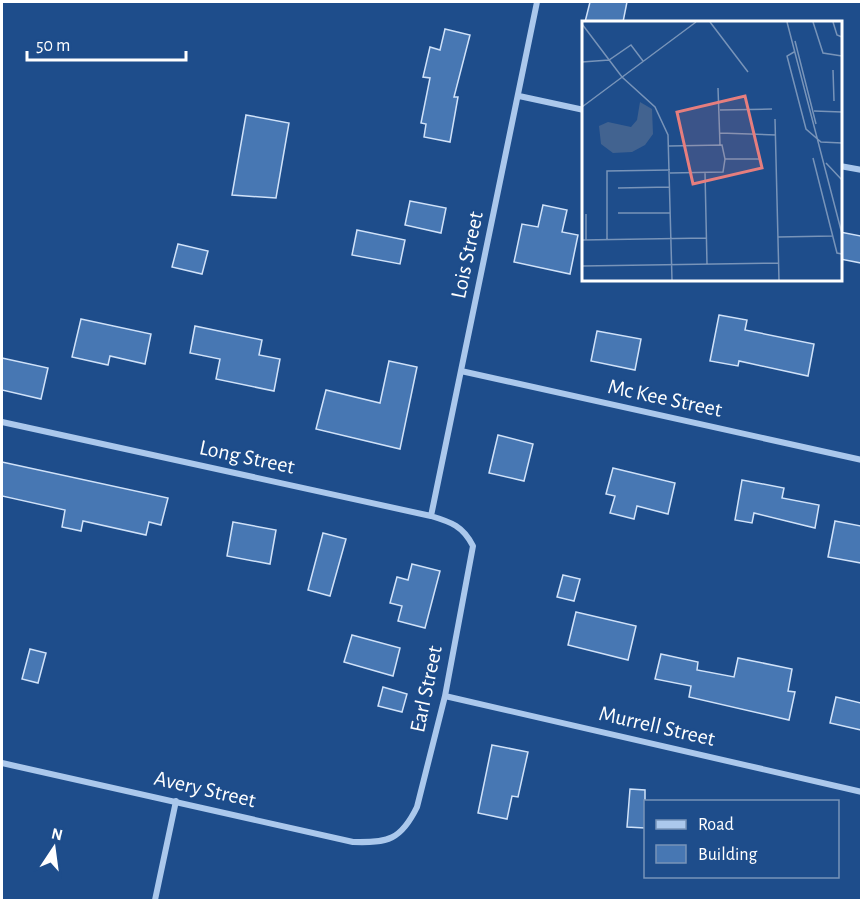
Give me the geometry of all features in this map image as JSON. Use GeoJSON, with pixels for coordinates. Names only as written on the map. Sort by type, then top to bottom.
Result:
{"type":"FeatureCollection","features":[{"type":"Feature","properties":{"kind":"street","name":"Lois Street"},"geometry":{"type":"LineString","coordinates":[[430,516],[537,2]]}},
{"type":"Feature","properties":{"kind":"street"},"geometry":{"type":"LineString","coordinates":[[519,96],[582,110]]}},
{"type":"Feature","properties":{"kind":"street"},"geometry":{"type":"LineString","coordinates":[[842,166],[861,170]]}},
{"type":"Feature","properties":{"kind":"street","name":"Mc Kee Street"},"geometry":{"type":"LineString","coordinates":[[461,371],[861,460]]}},
{"type":"Feature","properties":{"kind":"street","name":"Long Street"},"geometry":{"type":"LineString","coordinates":[[2,422],[430,516],[452,522],[465,530],[473,546]]}},
{"type":"Feature","properties":{"kind":"street","name":"Earl Street"},"geometry":{"type":"LineString","coordinates":[[399,834],[411,821],[417,807],[445,696],[473,546]]}},
{"type":"Feature","properties":{"kind":"street","name":"Murrell Street"},"geometry":{"type":"LineString","coordinates":[[445,696],[861,792]]}},
{"type":"Feature","properties":{"kind":"street","name":"Avery Street"},"geometry":{"type":"LineString","coordinates":[[2,763],[353,842],[382,843],[399,834]]}},
{"type":"Feature","properties":{"kind":"street"},"geometry":{"type":"LineString","coordinates":[[155,900],[176,801]]}},
{"type":"Feature","properties":{"kind":"building"},"geometry":{"type":"Polygon","coordinates":[[[590,2],[627,2],[623,21],[585,21],[590,2]]]}},
{"type":"Feature","properties":{"kind":"building"},"geometry":{"type":"Polygon","coordinates":[[[445,29],[470,35],[454,97],[458,97],[450,142],[424,137],[426,124],[421,123],[430,78],[423,77],[430,47],[440,50],[445,29]]]}},
{"type":"Feature","properties":{"kind":"building"},"geometry":{"type":"Polygon","coordinates":[[[246,115],[289,123],[276,198],[232,195],[246,115]]]}},
{"type":"Feature","properties":{"kind":"building"},"geometry":{"type":"Polygon","coordinates":[[[410,201],[446,208],[441,233],[405,225],[410,201]]]}},
{"type":"Feature","properties":{"kind":"building"},"geometry":{"type":"Polygon","coordinates":[[[543,205],[567,210],[562,232],[578,235],[570,274],[514,262],[522,224],[538,227],[543,205]]]}},
{"type":"Feature","properties":{"kind":"building"},"geometry":{"type":"Polygon","coordinates":[[[357,230],[405,240],[400,264],[352,255],[357,230]]]}},
{"type":"Feature","properties":{"kind":"building"},"geometry":{"type":"Polygon","coordinates":[[[842,232],[861,236],[861,263],[842,259],[842,232]]]}},
{"type":"Feature","properties":{"kind":"building"},"geometry":{"type":"Polygon","coordinates":[[[178,244],[208,251],[202,274],[172,267],[178,244]]]}},
{"type":"Feature","properties":{"kind":"building"},"geometry":{"type":"Polygon","coordinates":[[[719,315],[747,320],[745,330],[814,344],[808,376],[739,361],[738,366],[710,361],[719,315]]]}},
{"type":"Feature","properties":{"kind":"building"},"geometry":{"type":"Polygon","coordinates":[[[81,319],[151,334],[145,364],[110,356],[108,365],[72,357],[81,319]]]}},
{"type":"Feature","properties":{"kind":"building"},"geometry":{"type":"Polygon","coordinates":[[[195,326],[262,340],[259,355],[280,359],[274,391],[216,379],[220,359],[190,353],[195,326]]]}},
{"type":"Feature","properties":{"kind":"building"},"geometry":{"type":"Polygon","coordinates":[[[597,331],[641,339],[635,370],[591,361],[597,331]]]}},
{"type":"Feature","properties":{"kind":"building"},"geometry":{"type":"Polygon","coordinates":[[[2,358],[48,368],[41,399],[2,390],[2,358]]]}},
{"type":"Feature","properties":{"kind":"building"},"geometry":{"type":"Polygon","coordinates":[[[389,361],[417,367],[400,449],[316,429],[326,390],[380,403],[389,361]]]}},
{"type":"Feature","properties":{"kind":"building"},"geometry":{"type":"Polygon","coordinates":[[[498,435],[533,444],[524,481],[489,473],[498,435]]]}},
{"type":"Feature","properties":{"kind":"building"},"geometry":{"type":"Polygon","coordinates":[[[2,462],[168,498],[161,525],[149,522],[146,535],[83,521],[81,531],[62,527],[65,510],[2,496],[2,462]]]}},
{"type":"Feature","properties":{"kind":"building"},"geometry":{"type":"Polygon","coordinates":[[[613,468],[675,483],[668,514],[637,506],[634,519],[610,513],[615,496],[606,494],[613,468]]]}},
{"type":"Feature","properties":{"kind":"building"},"geometry":{"type":"Polygon","coordinates":[[[742,480],[784,488],[782,498],[819,505],[815,528],[754,513],[752,523],[735,520],[742,480]]]}},
{"type":"Feature","properties":{"kind":"building"},"geometry":{"type":"Polygon","coordinates":[[[835,521],[861,526],[861,563],[828,557],[835,521]]]}},
{"type":"Feature","properties":{"kind":"building"},"geometry":{"type":"Polygon","coordinates":[[[233,522],[276,530],[270,564],[227,556],[233,522]]]}},
{"type":"Feature","properties":{"kind":"building"},"geometry":{"type":"Polygon","coordinates":[[[323,533],[346,539],[330,596],[308,590],[323,533]]]}},
{"type":"Feature","properties":{"kind":"building"},"geometry":{"type":"Polygon","coordinates":[[[412,564],[440,571],[425,628],[398,621],[402,606],[390,603],[397,577],[408,580],[412,564]]]}},
{"type":"Feature","properties":{"kind":"building"},"geometry":{"type":"Polygon","coordinates":[[[563,575],[580,579],[574,601],[557,597],[563,575]]]}},
{"type":"Feature","properties":{"kind":"building"},"geometry":{"type":"Polygon","coordinates":[[[576,612],[636,626],[628,660],[568,645],[576,612]]]}},
{"type":"Feature","properties":{"kind":"building"},"geometry":{"type":"Polygon","coordinates":[[[352,635],[400,648],[393,676],[344,662],[352,635]]]}},
{"type":"Feature","properties":{"kind":"building"},"geometry":{"type":"Polygon","coordinates":[[[30,649],[46,653],[38,683],[22,679],[30,649]]]}},
{"type":"Feature","properties":{"kind":"building"},"geometry":{"type":"Polygon","coordinates":[[[661,654],[698,662],[697,670],[734,677],[738,658],[792,669],[788,691],[795,692],[789,720],[689,697],[691,686],[655,679],[661,654]]]}},
{"type":"Feature","properties":{"kind":"building"},"geometry":{"type":"Polygon","coordinates":[[[383,687],[407,694],[402,712],[378,706],[383,687]]]}},
{"type":"Feature","properties":{"kind":"building"},"geometry":{"type":"Polygon","coordinates":[[[836,697],[861,703],[861,730],[830,723],[836,697]]]}},
{"type":"Feature","properties":{"kind":"building"},"geometry":{"type":"Polygon","coordinates":[[[492,745],[528,752],[518,797],[512,796],[507,819],[478,813],[492,745]]]}},
{"type":"Feature","properties":{"kind":"building"},"geometry":{"type":"Polygon","coordinates":[[[630,789],[645,790],[644,828],[627,827],[630,789]]]}}]}
